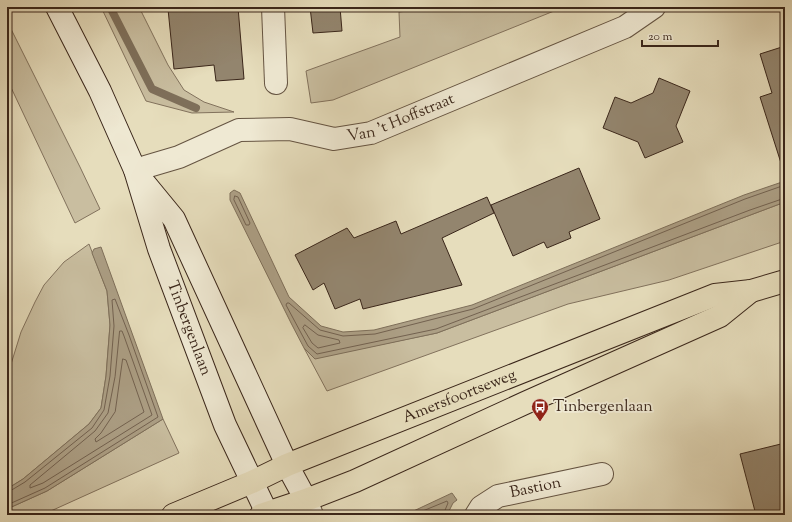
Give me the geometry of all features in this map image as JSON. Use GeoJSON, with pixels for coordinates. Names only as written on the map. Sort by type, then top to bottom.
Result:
{"type":"FeatureCollection","features":[{"type":"Feature","properties":{"kind":"main road","name":"Amersfoortseweg"},"geometry":{"type":"LineString","coordinates":[[173,515],[252,482],[287,465],[715,295],[751,291],[785,281]]}},
{"type":"Feature","properties":{"kind":"main road","name":"Amersfoortseweg"},"geometry":{"type":"LineString","coordinates":[[265,514],[309,508],[355,481],[720,316],[751,291]]}},
{"type":"Feature","properties":{"kind":"street","name":"Tinbergenlaan"},"geometry":{"type":"LineString","coordinates":[[57,7],[100,91],[135,170],[159,248],[208,381],[225,425],[252,482],[265,514]]}},
{"type":"Feature","properties":{"kind":"street"},"geometry":{"type":"LineString","coordinates":[[273,7],[276,83]]}},
{"type":"Feature","properties":{"kind":"street","name":"Van 't Hoffstraat"},"geometry":{"type":"LineString","coordinates":[[135,170],[179,157],[239,130],[290,129],[334,139],[371,133],[625,27],[654,7]]}},
{"type":"Feature","properties":{"kind":"street","name":"Tinbergenlaan"},"geometry":{"type":"LineString","coordinates":[[135,170],[174,219],[287,465],[309,508]]}},
{"type":"Feature","properties":{"kind":"street","name":"Bastion"},"geometry":{"type":"LineString","coordinates":[[476,515],[482,507],[498,496],[602,474]]}},
{"type":"Feature","properties":{"kind":"shaded area"},"geometry":{"type":"Polygon","coordinates":[[[101,7],[139,7],[168,65],[184,90],[204,102],[234,112],[192,113],[146,101],[101,7]]]}},
{"type":"Feature","properties":{"kind":"shaded area"},"geometry":{"type":"Polygon","coordinates":[[[440,7],[564,7],[333,100],[311,103],[306,71],[400,37],[399,12],[440,7]]]}},
{"type":"Feature","properties":{"kind":"shaded area"},"geometry":{"type":"Polygon","coordinates":[[[7,21],[100,209],[75,223],[7,79],[7,21]]]}},
{"type":"Feature","properties":{"kind":"shaded area"},"geometry":{"type":"Polygon","coordinates":[[[785,202],[785,241],[669,280],[568,304],[327,391],[304,348],[315,358],[437,333],[785,202]]]}},
{"type":"Feature","properties":{"kind":"shaded area"},"geometry":{"type":"Polygon","coordinates":[[[89,244],[107,291],[110,325],[106,376],[101,408],[89,424],[23,479],[7,489],[7,377],[21,332],[44,285],[64,262],[89,244]]]}},
{"type":"Feature","properties":{"kind":"shaded area"},"geometry":{"type":"Polygon","coordinates":[[[163,419],[179,453],[42,515],[7,515],[7,509],[47,491],[163,419]]]}},
{"type":"Feature","properties":{"kind":"water"},"geometry":{"type":"Polygon","coordinates":[[[785,181],[785,202],[437,333],[315,359],[304,348],[230,200],[230,193],[234,190],[240,193],[289,297],[321,326],[343,332],[374,330],[472,305],[744,195],[785,181]]]}},
{"type":"Feature","properties":{"kind":"water"},"geometry":{"type":"Polygon","coordinates":[[[101,247],[163,419],[47,491],[7,509],[7,489],[23,479],[89,424],[101,408],[106,376],[110,325],[107,291],[92,253],[94,249],[101,247]]]}},
{"type":"Feature","properties":{"kind":"water"},"geometry":{"type":"Polygon","coordinates":[[[452,493],[457,500],[453,503],[447,515],[405,515],[452,493]]]}},
{"type":"Feature","properties":{"kind":"building"},"geometry":{"type":"Polygon","coordinates":[[[192,7],[238,7],[244,79],[216,81],[214,65],[174,69],[168,9],[192,7]]]}},
{"type":"Feature","properties":{"kind":"building"},"geometry":{"type":"Polygon","coordinates":[[[310,7],[340,7],[342,31],[313,33],[310,7]]]}},
{"type":"Feature","properties":{"kind":"building"},"geometry":{"type":"Polygon","coordinates":[[[785,46],[785,162],[781,163],[760,97],[772,93],[760,54],[785,46]]]}},
{"type":"Feature","properties":{"kind":"building"},"geometry":{"type":"Polygon","coordinates":[[[659,78],[690,91],[676,126],[683,142],[645,158],[638,142],[603,128],[615,97],[631,103],[653,93],[659,78]]]}},
{"type":"Feature","properties":{"kind":"building"},"geometry":{"type":"Polygon","coordinates":[[[579,168],[600,219],[569,232],[571,238],[547,248],[544,242],[513,256],[491,205],[579,168]]]}},
{"type":"Feature","properties":{"kind":"building"},"geometry":{"type":"Polygon","coordinates":[[[487,197],[494,213],[442,238],[462,285],[363,309],[360,299],[335,309],[324,283],[313,290],[295,255],[347,228],[354,238],[396,221],[401,234],[487,197]]]}},
{"type":"Feature","properties":{"kind":"building"},"geometry":{"type":"Polygon","coordinates":[[[785,443],[785,515],[756,515],[740,454],[785,443]]]}},
{"type":"Feature","properties":{"kind":"waterway"},"geometry":{"type":"LineString","coordinates":[[110,7],[152,89],[196,108]]}},
{"type":"Feature","properties":{"kind":"place","name":"Tinbergenlaan"},"geometry":{"type":"Point","coordinates":[540,422]}}]}
